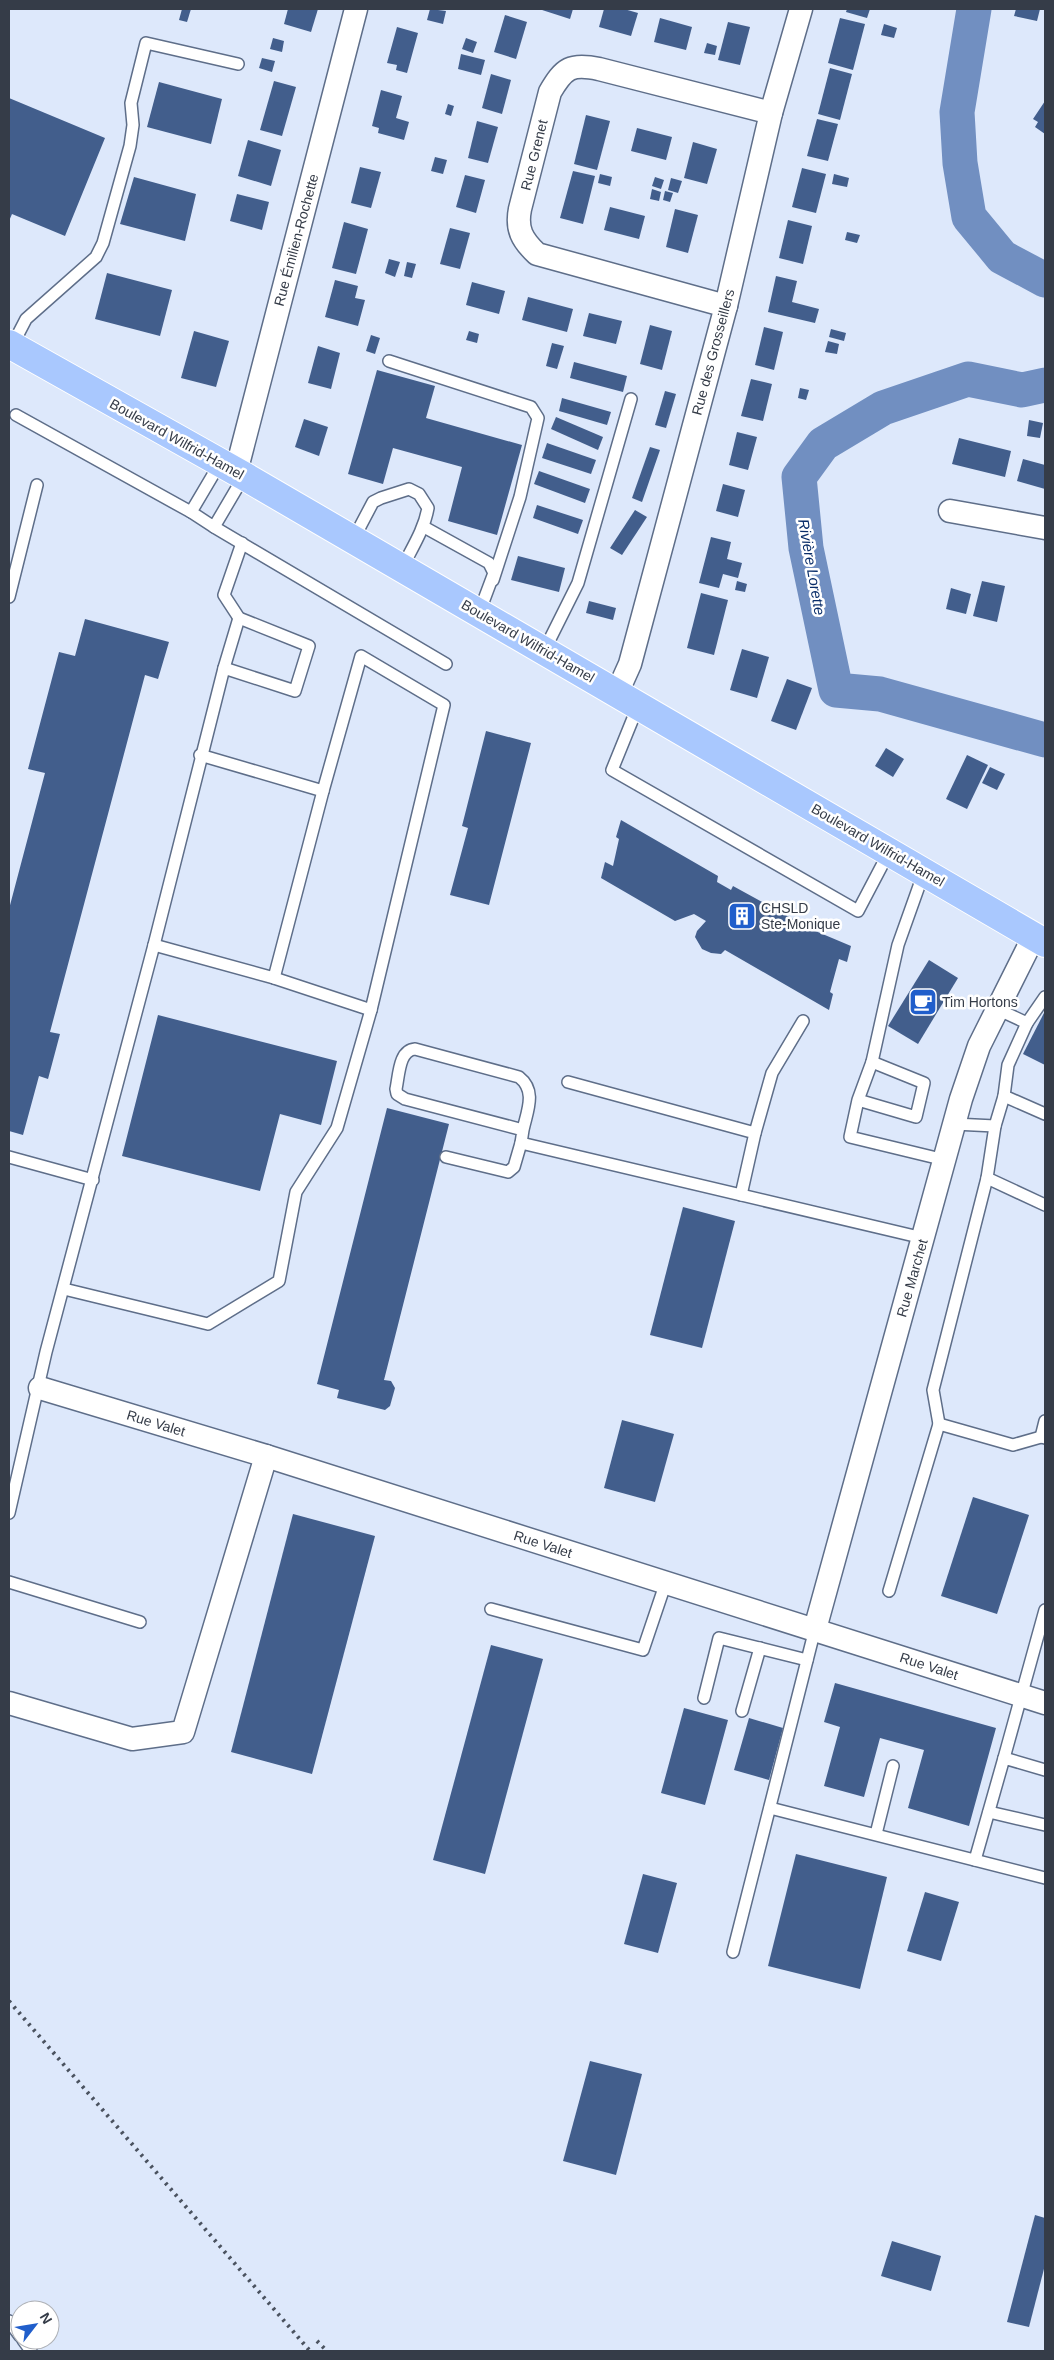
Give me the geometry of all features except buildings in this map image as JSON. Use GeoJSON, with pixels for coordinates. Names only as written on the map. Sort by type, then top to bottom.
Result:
{"type":"FeatureCollection","features":[{"type":"Feature","properties":{"kind":"main road","name":"Boulevard Wilfrid-Hamel"},"geometry":{"type":"LineString","coordinates":[[10,347],[233,470],[1040,939]]}},
{"type":"Feature","properties":{"kind":"street","name":"Rue Émilien-Rochette"},"geometry":{"type":"LineString","coordinates":[[233,470],[356,9]]}},
{"type":"Feature","properties":{"kind":"street","name":"Rue des Grosseillers"},"geometry":{"type":"LineString","coordinates":[[627,699],[630,664],[726,306],[771,113],[801,9]]}},
{"type":"Feature","properties":{"kind":"street","name":"Rue Grenet"},"geometry":{"type":"LineString","coordinates":[[726,306],[537,254],[526,244],[520,232],[518,220],[520,209],[550,92],[559,77],[568,69],[580,65],[771,113]]}},
{"type":"Feature","properties":{"kind":"street"},"geometry":{"type":"LineString","coordinates":[[950,511],[1045,528]]}},
{"type":"Feature","properties":{"kind":"street","name":"Rue Marchet"},"geometry":{"type":"LineString","coordinates":[[815,1629],[954,1124],[979,1046],[997,1009],[1040,939]]}},
{"type":"Feature","properties":{"kind":"street","name":"Rue Valet"},"geometry":{"type":"LineString","coordinates":[[40,1388],[266,1456],[1045,1703]]}},
{"type":"Feature","properties":{"kind":"street"},"geometry":{"type":"LineString","coordinates":[[9,1703],[132,1739],[182,1732],[266,1456]]}},
{"type":"Feature","properties":{"kind":"lane"},"geometry":{"type":"LineString","coordinates":[[10,347],[26,319],[96,257],[102,243],[130,146],[133,125],[131,103],[146,43],[238,64]]}},
{"type":"Feature","properties":{"kind":"lane"},"geometry":{"type":"LineString","coordinates":[[389,361],[531,407],[538,418],[520,497],[493,580],[479,613]]}},
{"type":"Feature","properties":{"kind":"lane"},"geometry":{"type":"LineString","coordinates":[[544,651],[578,583],[631,399]]}},
{"type":"Feature","properties":{"kind":"lane"},"geometry":{"type":"LineString","coordinates":[[16,415],[191,512],[446,664]]}},
{"type":"Feature","properties":{"kind":"lane"},"geometry":{"type":"LineString","coordinates":[[191,512],[233,470]]}},
{"type":"Feature","properties":{"kind":"lane"},"geometry":{"type":"LineString","coordinates":[[214,527],[233,470]]}},
{"type":"Feature","properties":{"kind":"lane"},"geometry":{"type":"LineString","coordinates":[[9,597],[37,485]]}},
{"type":"Feature","properties":{"kind":"lane"},"geometry":{"type":"LineString","coordinates":[[353,540],[373,502],[399,491],[409,489],[419,494],[428,508],[424,527],[402,568]]}},
{"type":"Feature","properties":{"kind":"lane"},"geometry":{"type":"LineString","coordinates":[[424,527],[489,563],[494,572],[493,580]]}},
{"type":"Feature","properties":{"kind":"lane"},"geometry":{"type":"LineString","coordinates":[[224,668],[295,691],[309,646],[238,618],[224,596],[242,543]]}},
{"type":"Feature","properties":{"kind":"lane"},"geometry":{"type":"LineString","coordinates":[[9,1512],[40,1388],[46,1352],[154,945],[200,755],[238,618]]}},
{"type":"Feature","properties":{"kind":"lane"},"geometry":{"type":"LineString","coordinates":[[64,1289],[208,1324],[279,1281],[296,1192],[337,1128],[371,1010],[444,705],[361,656],[274,978]]}},
{"type":"Feature","properties":{"kind":"lane"},"geometry":{"type":"LineString","coordinates":[[627,699],[612,770],[858,911],[889,852]]}},
{"type":"Feature","properties":{"kind":"lane"},"geometry":{"type":"LineString","coordinates":[[200,755],[323,791]]}},
{"type":"Feature","properties":{"kind":"lane"},"geometry":{"type":"LineString","coordinates":[[924,872],[898,945],[872,1062],[858,1100],[850,1137],[944,1160]]}},
{"type":"Feature","properties":{"kind":"lane"},"geometry":{"type":"LineString","coordinates":[[154,945],[274,978],[371,1010]]}},
{"type":"Feature","properties":{"kind":"lane"},"geometry":{"type":"LineString","coordinates":[[889,1592],[940,1424],[933,1390],[986,1178],[995,1126],[1004,1096],[1008,1065],[1027,1024],[1045,997]]}},
{"type":"Feature","properties":{"kind":"lane"},"geometry":{"type":"LineString","coordinates":[[997,1009],[1027,1024]]}},
{"type":"Feature","properties":{"kind":"lane"},"geometry":{"type":"LineString","coordinates":[[741,1195],[755,1133],[772,1072],[803,1021]]}},
{"type":"Feature","properties":{"kind":"lane"},"geometry":{"type":"LineString","coordinates":[[446,1157],[508,1172],[514,1168],[530,1098],[526,1083],[519,1077],[409,1049],[404,1054],[396,1089],[398,1094],[405,1099],[522,1130]]}},
{"type":"Feature","properties":{"kind":"lane"},"geometry":{"type":"LineString","coordinates":[[858,1100],[916,1117],[924,1083],[872,1062]]}},
{"type":"Feature","properties":{"kind":"lane"},"geometry":{"type":"LineString","coordinates":[[568,1082],[755,1133]]}},
{"type":"Feature","properties":{"kind":"lane"},"geometry":{"type":"LineString","coordinates":[[1004,1096],[1045,1114]]}},
{"type":"Feature","properties":{"kind":"lane"},"geometry":{"type":"LineString","coordinates":[[954,1124],[995,1126]]}},
{"type":"Feature","properties":{"kind":"lane"},"geometry":{"type":"LineString","coordinates":[[521,1143],[923,1238]]}},
{"type":"Feature","properties":{"kind":"lane"},"geometry":{"type":"LineString","coordinates":[[9,1157],[92,1180]]}},
{"type":"Feature","properties":{"kind":"lane"},"geometry":{"type":"LineString","coordinates":[[986,1178],[1045,1205]]}},
{"type":"Feature","properties":{"kind":"lane"},"geometry":{"type":"LineString","coordinates":[[940,1424],[1013,1445],[1043,1437],[1045,1421]]}},
{"type":"Feature","properties":{"kind":"lane"},"geometry":{"type":"LineString","coordinates":[[9,1582],[140,1622]]}},
{"type":"Feature","properties":{"kind":"lane"},"geometry":{"type":"LineString","coordinates":[[491,1609],[642,1650],[666,1582]]}},
{"type":"Feature","properties":{"kind":"lane"},"geometry":{"type":"LineString","coordinates":[[975,1860],[1045,1610]]}},
{"type":"Feature","properties":{"kind":"lane"},"geometry":{"type":"LineString","coordinates":[[733,1952],[815,1629]]}},
{"type":"Feature","properties":{"kind":"lane"},"geometry":{"type":"LineString","coordinates":[[704,1698],[719,1638],[807,1660]]}},
{"type":"Feature","properties":{"kind":"lane"},"geometry":{"type":"LineString","coordinates":[[742,1711],[760,1648]]}},
{"type":"Feature","properties":{"kind":"lane"},"geometry":{"type":"LineString","coordinates":[[1004,1758],[1045,1770]]}},
{"type":"Feature","properties":{"kind":"lane"},"geometry":{"type":"LineString","coordinates":[[876,1834],[894,1766]]}},
{"type":"Feature","properties":{"kind":"lane"},"geometry":{"type":"LineString","coordinates":[[770,1808],[1045,1878]]}},
{"type":"Feature","properties":{"kind":"lane"},"geometry":{"type":"LineString","coordinates":[[989,1812],[1045,1825]]}},
{"type":"Feature","properties":{"kind":"waterway","name":"Rivière Lorette"},"geometry":{"type":"LineString","coordinates":[[974,9],[957,112],[960,163],[969,217],[1002,257],[1045,280]]}},
{"type":"Feature","properties":{"kind":"waterway","name":"Rivière Lorette"},"geometry":{"type":"LineString","coordinates":[[1045,385],[1022,390],[968,379],[883,408],[823,444],[799,477],[806,548],[836,690],[880,694],[1045,740]]}},
{"type":"Feature","properties":{"kind":"railway"},"geometry":{"type":"LineString","coordinates":[[9,2001],[310,2351]]}},
{"type":"Feature","properties":{"kind":"railway"},"geometry":{"type":"LineString","coordinates":[[317,2341],[327,2351]]}},
{"type":"Feature","properties":{"kind":"place","name":"CHSLD Ste-Monique"},"geometry":{"type":"Point","coordinates":[742,916]}},
{"type":"Feature","properties":{"kind":"place","name":"Tim Hortons"},"geometry":{"type":"Point","coordinates":[923,1002]}}]}
